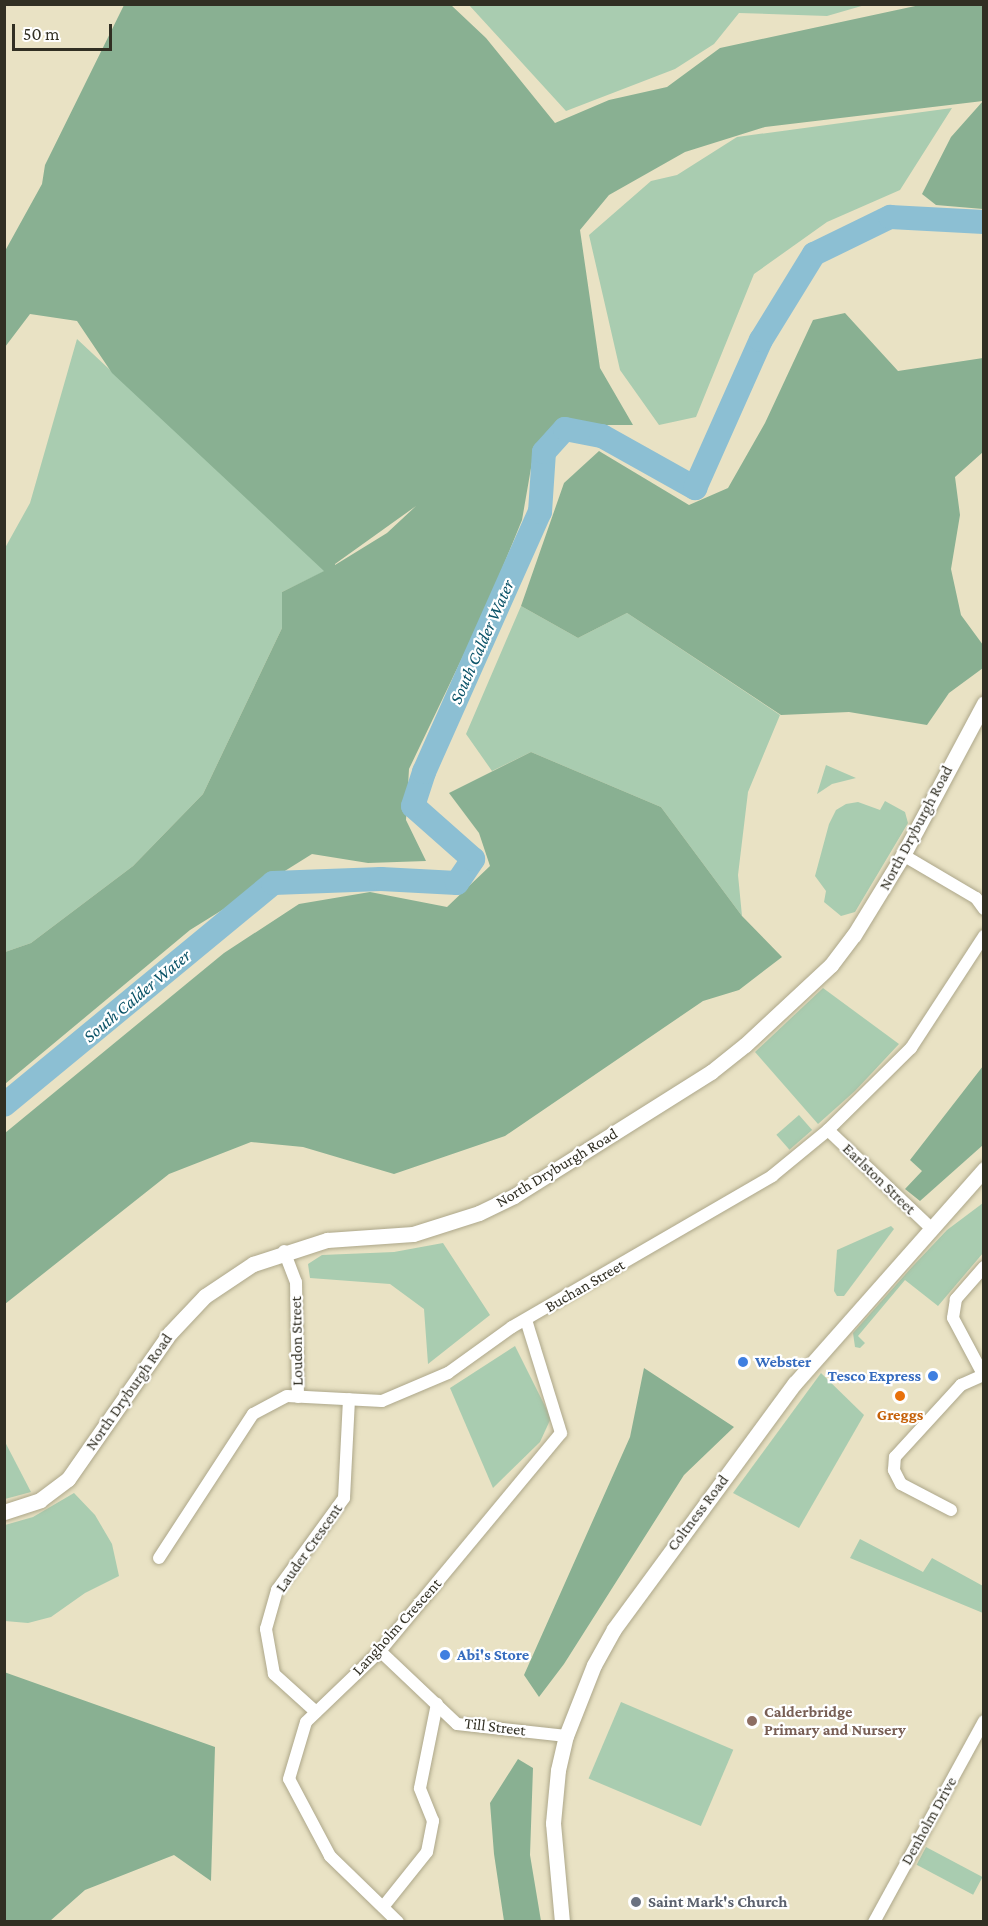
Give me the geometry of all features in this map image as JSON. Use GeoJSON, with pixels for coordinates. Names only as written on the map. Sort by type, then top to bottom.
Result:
{"type":"FeatureCollection","features":[{"type":"Feature","properties":{"kind":"street","name":"North Dryburgh Road"},"geometry":{"type":"LineString","coordinates":[[4,1512],[39,1500],[68,1479],[170,1333],[205,1296],[253,1264],[284,1251],[327,1240],[413,1234],[479,1213],[514,1196],[711,1072],[784,1011],[831,965],[878,899],[984,703]]}},
{"type":"Feature","properties":{"kind":"street"},"geometry":{"type":"LineString","coordinates":[[903,855],[976,898],[984,909]]}},
{"type":"Feature","properties":{"kind":"street","name":"Buchan Street"},"geometry":{"type":"LineString","coordinates":[[159,1558],[253,1414],[287,1396],[382,1401],[448,1373],[526,1320],[772,1176],[828,1130],[911,1048],[984,936]]}},
{"type":"Feature","properties":{"kind":"street","name":"Earlston Street"},"geometry":{"type":"LineString","coordinates":[[828,1130],[930,1227]]}},
{"type":"Feature","properties":{"kind":"street","name":"Coltness Road"},"geometry":{"type":"LineString","coordinates":[[562,1922],[553,1823],[566,1736],[594,1665],[631,1603],[795,1383],[930,1227],[984,1169]]}},
{"type":"Feature","properties":{"kind":"street","name":"Loudon Street"},"geometry":{"type":"LineString","coordinates":[[284,1251],[296,1282],[298,1397]]}},
{"type":"Feature","properties":{"kind":"street"},"geometry":{"type":"LineString","coordinates":[[951,1510],[901,1484],[894,1470],[895,1457],[961,1385],[983,1376],[953,1318],[956,1299],[984,1267]]}},
{"type":"Feature","properties":{"kind":"street","name":"Langholm Crescent"},"geometry":{"type":"LineString","coordinates":[[398,1922],[330,1856],[289,1779],[306,1722],[380,1651],[561,1433],[526,1320]]}},
{"type":"Feature","properties":{"kind":"street","name":"Lauder Crescent"},"geometry":{"type":"LineString","coordinates":[[316,1712],[274,1674],[266,1629],[277,1590],[344,1498],[349,1399]]}},
{"type":"Feature","properties":{"kind":"street","name":"Till Street"},"geometry":{"type":"LineString","coordinates":[[380,1651],[457,1724],[566,1736]]}},
{"type":"Feature","properties":{"kind":"street"},"geometry":{"type":"LineString","coordinates":[[383,1907],[427,1852],[433,1821],[420,1788],[437,1704]]}},
{"type":"Feature","properties":{"kind":"street","name":"Denholm Drive"},"geometry":{"type":"LineString","coordinates":[[874,1922],[984,1721]]}},
{"type":"Feature","properties":{"kind":"green space"},"geometry":{"type":"Polygon","coordinates":[[[124,5],[451,5],[486,38],[555,123],[609,100],[667,87],[720,48],[920,5],[984,6],[983,209],[936,205],[922,194],[951,137],[983,101],[765,127],[685,152],[609,195],[580,230],[600,368],[633,425],[559,425],[535,445],[522,520],[486,608],[409,769],[406,820],[426,861],[368,863],[312,854],[190,930],[5,1084],[5,952],[31,943],[133,866],[203,794],[282,628],[282,592],[324,571],[112,373],[77,321],[30,314],[5,347],[5,251],[42,184],[45,165],[124,5]],[[416,506],[335,565],[387,533],[416,506]]]}},
{"type":"Feature","properties":{"kind":"green space"},"geometry":{"type":"Polygon","coordinates":[[[469,5],[865,5],[827,16],[739,13],[714,44],[675,69],[566,111],[469,5]]]}},
{"type":"Feature","properties":{"kind":"green space"},"geometry":{"type":"Polygon","coordinates":[[[952,108],[900,190],[827,222],[754,274],[696,417],[659,425],[620,370],[589,235],[651,181],[677,175],[737,137],[952,108]]]}},
{"type":"Feature","properties":{"kind":"green space"},"geometry":{"type":"Polygon","coordinates":[[[845,313],[898,371],[983,358],[983,452],[955,477],[960,515],[951,569],[961,615],[983,645],[983,668],[949,693],[927,725],[849,712],[781,715],[627,613],[578,638],[521,606],[564,483],[599,451],[689,505],[728,488],[765,423],[813,320],[845,313]]]}},
{"type":"Feature","properties":{"kind":"green space"},"geometry":{"type":"Polygon","coordinates":[[[77,339],[325,571],[282,592],[282,628],[203,794],[133,866],[31,943],[5,952],[5,548],[30,503],[77,339]]]}},
{"type":"Feature","properties":{"kind":"green space"},"geometry":{"type":"Polygon","coordinates":[[[521,606],[578,638],[627,613],[780,715],[748,792],[738,875],[742,916],[661,807],[531,752],[492,771],[466,734],[521,606]]]}},
{"type":"Feature","properties":{"kind":"green space"},"geometry":{"type":"Polygon","coordinates":[[[531,752],[661,807],[742,916],[782,957],[739,990],[703,1001],[505,1136],[394,1174],[303,1147],[251,1142],[169,1174],[5,1304],[5,1133],[224,953],[299,904],[370,892],[447,907],[490,866],[479,833],[449,793],[531,752]]]}},
{"type":"Feature","properties":{"kind":"green space"},"geometry":{"type":"Polygon","coordinates":[[[826,765],[856,778],[832,784],[817,794],[826,765]]]}},
{"type":"Feature","properties":{"kind":"green space"},"geometry":{"type":"Polygon","coordinates":[[[885,801],[905,812],[908,823],[855,912],[841,916],[824,902],[826,891],[815,876],[829,824],[836,810],[846,804],[858,802],[880,810],[885,801]]]}},
{"type":"Feature","properties":{"kind":"green space"},"geometry":{"type":"Polygon","coordinates":[[[823,988],[899,1044],[855,1091],[818,1124],[755,1052],[823,988]]]}},
{"type":"Feature","properties":{"kind":"green space"},"geometry":{"type":"Polygon","coordinates":[[[983,1066],[983,1145],[920,1201],[905,1189],[922,1171],[910,1160],[983,1066]]]}},
{"type":"Feature","properties":{"kind":"green space"},"geometry":{"type":"Polygon","coordinates":[[[799,1115],[812,1130],[789,1150],[776,1135],[799,1115]]]}},
{"type":"Feature","properties":{"kind":"green space"},"geometry":{"type":"Polygon","coordinates":[[[983,1203],[983,1253],[938,1306],[905,1280],[858,1336],[865,1343],[860,1348],[855,1347],[853,1333],[947,1230],[983,1203]]]}},
{"type":"Feature","properties":{"kind":"green space"},"geometry":{"type":"Polygon","coordinates":[[[891,1226],[894,1229],[844,1296],[837,1296],[834,1291],[837,1250],[891,1226]]]}},
{"type":"Feature","properties":{"kind":"green space"},"geometry":{"type":"Polygon","coordinates":[[[443,1243],[490,1315],[428,1364],[424,1309],[390,1284],[310,1278],[308,1264],[322,1255],[394,1252],[443,1243]]]}},
{"type":"Feature","properties":{"kind":"green space"},"geometry":{"type":"Polygon","coordinates":[[[515,1346],[551,1418],[540,1442],[493,1488],[450,1388],[515,1346]]]}},
{"type":"Feature","properties":{"kind":"green space"},"geometry":{"type":"Polygon","coordinates":[[[644,1368],[734,1427],[684,1475],[564,1664],[539,1697],[524,1675],[630,1437],[644,1368]]]}},
{"type":"Feature","properties":{"kind":"green space"},"geometry":{"type":"Polygon","coordinates":[[[821,1373],[864,1415],[799,1528],[733,1493],[821,1373]]]}},
{"type":"Feature","properties":{"kind":"green space"},"geometry":{"type":"Polygon","coordinates":[[[4,1440],[31,1492],[5,1499],[4,1499],[4,1440]]]}},
{"type":"Feature","properties":{"kind":"green space"},"geometry":{"type":"Polygon","coordinates":[[[74,1493],[95,1515],[112,1544],[119,1576],[85,1593],[51,1617],[28,1623],[5,1621],[5,1525],[33,1517],[74,1493]]]}},
{"type":"Feature","properties":{"kind":"green space"},"geometry":{"type":"Polygon","coordinates":[[[860,1539],[923,1572],[932,1558],[983,1586],[983,1613],[850,1558],[860,1539]]]}},
{"type":"Feature","properties":{"kind":"green space"},"geometry":{"type":"Polygon","coordinates":[[[4,1672],[215,1747],[211,1881],[174,1855],[85,1890],[50,1921],[5,1921],[4,1672]]]}},
{"type":"Feature","properties":{"kind":"green space"},"geometry":{"type":"Polygon","coordinates":[[[621,1702],[733,1750],[701,1826],[589,1778],[621,1702]]]}},
{"type":"Feature","properties":{"kind":"green space"},"geometry":{"type":"Polygon","coordinates":[[[518,1759],[533,1768],[530,1855],[541,1921],[504,1921],[494,1854],[490,1803],[518,1759]]]}},
{"type":"Feature","properties":{"kind":"green space"},"geometry":{"type":"Polygon","coordinates":[[[926,1847],[983,1877],[973,1895],[917,1865],[926,1847]]]}},
{"type":"Feature","properties":{"kind":"waterway","name":"South Calder Water"},"geometry":{"type":"LineString","coordinates":[[4,1105],[273,883],[381,879],[457,883],[473,859],[413,806],[424,772],[540,512],[544,452],[565,429],[602,436],[695,488],[761,340],[814,254],[890,217],[984,222]]}},
{"type":"Feature","properties":{"kind":"place","name":"Webster"},"geometry":{"type":"Point","coordinates":[743,1362]}},
{"type":"Feature","properties":{"kind":"place","name":"Tesco Express"},"geometry":{"type":"Point","coordinates":[933,1376]}},
{"type":"Feature","properties":{"kind":"place","name":"Greggs"},"geometry":{"type":"Point","coordinates":[900,1396]}},
{"type":"Feature","properties":{"kind":"place","name":"Abi's Store"},"geometry":{"type":"Point","coordinates":[445,1655]}},
{"type":"Feature","properties":{"kind":"place","name":"Calderbridge Primary and Nursery"},"geometry":{"type":"Point","coordinates":[752,1721]}},
{"type":"Feature","properties":{"kind":"place","name":"Saint Mark's Church"},"geometry":{"type":"Point","coordinates":[636,1902]}}]}
